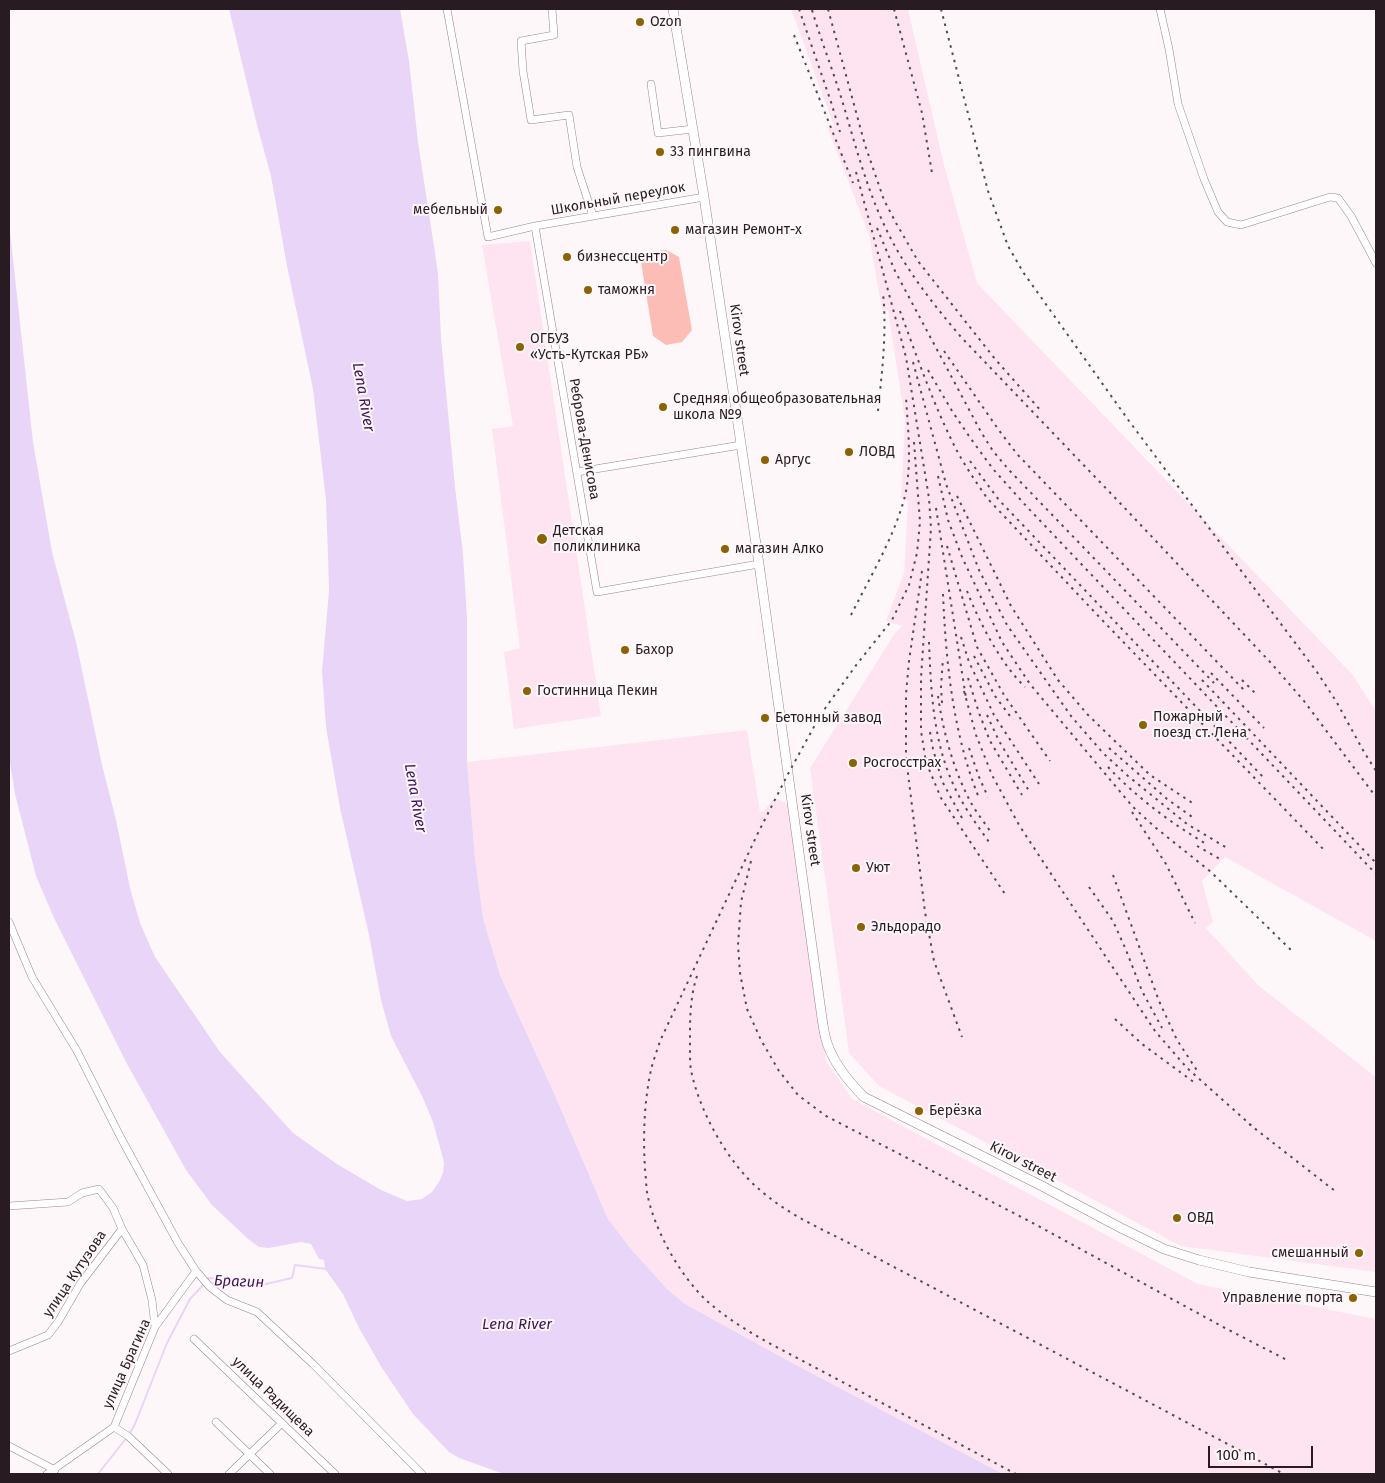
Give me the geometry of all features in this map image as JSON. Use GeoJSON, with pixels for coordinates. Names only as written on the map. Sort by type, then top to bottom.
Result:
{"type":"FeatureCollection","features":[{"type":"Feature","properties":{"kind":"main road","name":"Kirov street"},"geometry":{"type":"LineString","coordinates":[[673,9],[704,197],[759,564],[820,1004],[827,1043],[837,1064],[851,1084],[864,1097],[1164,1249],[1249,1272],[1376,1292]]}},
{"type":"Feature","properties":{"kind":"street"},"geometry":{"type":"LineString","coordinates":[[447,9],[488,237],[535,226]]}},
{"type":"Feature","properties":{"kind":"street"},"geometry":{"type":"LineString","coordinates":[[552,9],[554,35],[522,41],[522,71],[531,120],[569,115],[577,167],[594,216]]}},
{"type":"Feature","properties":{"kind":"street"},"geometry":{"type":"LineString","coordinates":[[1160,9],[1178,104],[1204,179],[1218,212],[1227,222],[1241,225],[1330,197],[1338,198],[1351,216],[1376,263]]}},
{"type":"Feature","properties":{"kind":"street"},"geometry":{"type":"LineString","coordinates":[[651,84],[658,132],[693,129]]}},
{"type":"Feature","properties":{"kind":"street","name":"Школьный переулок"},"geometry":{"type":"LineString","coordinates":[[535,226],[704,197]]}},
{"type":"Feature","properties":{"kind":"street","name":"Реброва-Денисова"},"geometry":{"type":"LineString","coordinates":[[535,226],[597,592],[759,564]]}},
{"type":"Feature","properties":{"kind":"street"},"geometry":{"type":"LineString","coordinates":[[577,472],[741,445]]}},
{"type":"Feature","properties":{"kind":"street"},"geometry":{"type":"LineString","coordinates":[[9,922],[32,977],[77,1051],[121,1138],[178,1243],[198,1273],[210,1287],[227,1300],[257,1312],[320,1370],[422,1474]]}},
{"type":"Feature","properties":{"kind":"street"},"geometry":{"type":"LineString","coordinates":[[9,1206],[68,1202],[82,1193],[99,1189],[113,1208],[122,1229]]}},
{"type":"Feature","properties":{"kind":"street","name":"улица Кутузова"},"geometry":{"type":"LineString","coordinates":[[9,1351],[48,1335],[58,1322],[80,1284],[122,1229],[142,1265],[152,1300],[155,1327]]}},
{"type":"Feature","properties":{"kind":"street","name":"улица Брагина"},"geometry":{"type":"LineString","coordinates":[[47,1474],[114,1426],[155,1327],[198,1273]]}},
{"type":"Feature","properties":{"kind":"street","name":"улица Радищева"},"geometry":{"type":"LineString","coordinates":[[194,1339],[335,1474]]}},
{"type":"Feature","properties":{"kind":"street"},"geometry":{"type":"LineString","coordinates":[[216,1422],[270,1474]]}},
{"type":"Feature","properties":{"kind":"street"},"geometry":{"type":"LineString","coordinates":[[229,1474],[282,1422]]}},
{"type":"Feature","properties":{"kind":"street"},"geometry":{"type":"LineString","coordinates":[[114,1426],[128,1436],[168,1474]]}},
{"type":"Feature","properties":{"kind":"street"},"geometry":{"type":"LineString","coordinates":[[9,1446],[55,1470]]}},
{"type":"Feature","properties":{"kind":"shaded area"},"geometry":{"type":"Polygon","coordinates":[[[791,9],[908,9],[944,165],[977,283],[1352,674],[1376,711],[1376,941],[1225,857],[1202,881],[1213,922],[1206,928],[1259,986],[1376,1077],[1376,1272],[1181,1246],[879,1086],[849,1053],[810,768],[895,633],[902,626],[886,621],[904,573],[908,501],[901,498],[905,420],[888,310],[882,310],[869,235],[828,129],[834,126],[791,9]]]}},
{"type":"Feature","properties":{"kind":"shaded area"},"geometry":{"type":"Polygon","coordinates":[[[530,241],[601,716],[514,729],[504,652],[520,648],[492,429],[513,426],[482,245],[530,241]]]}},
{"type":"Feature","properties":{"kind":"shaded area"},"geometry":{"type":"Polygon","coordinates":[[[666,250],[679,257],[692,330],[682,342],[666,345],[653,336],[641,262],[650,252],[666,250]]]}},
{"type":"Feature","properties":{"kind":"shaded area"},"geometry":{"type":"Polygon","coordinates":[[[747,730],[760,812],[764,811],[774,798],[787,803],[826,1061],[852,1099],[1198,1284],[1376,1319],[1376,1474],[1003,1474],[685,1304],[667,1289],[631,1249],[608,1219],[553,1091],[500,975],[483,918],[475,858],[467,762],[747,730]]]}},
{"type":"Feature","properties":{"kind":"water","name":"Lena River"},"geometry":{"type":"Polygon","coordinates":[[[229,9],[400,9],[438,273],[441,338],[463,554],[467,618],[467,762],[475,858],[483,918],[500,975],[553,1091],[608,1219],[631,1249],[667,1289],[685,1304],[1003,1474],[504,1474],[459,1458],[449,1452],[413,1414],[382,1368],[359,1328],[343,1294],[325,1269],[324,1260],[319,1259],[311,1244],[301,1242],[269,1248],[259,1247],[212,1205],[186,1170],[126,1062],[54,918],[36,876],[15,794],[9,757],[9,222],[33,442],[52,552],[76,642],[130,888],[140,923],[155,957],[220,1052],[293,1133],[337,1164],[381,1190],[407,1201],[422,1199],[432,1192],[443,1173],[444,1162],[433,1122],[423,1098],[391,1036],[381,1000],[369,935],[340,808],[326,727],[322,671],[329,591],[328,555],[326,500],[313,389],[287,266],[271,176],[229,9]]]}},
{"type":"Feature","properties":{"kind":"waterway","name":"Брагин"},"geometry":{"type":"LineString","coordinates":[[207,1280],[209,1278],[266,1284],[292,1278],[295,1265],[326,1269]]}},
{"type":"Feature","properties":{"kind":"waterway","name":"Брагин"},"geometry":{"type":"LineString","coordinates":[[98,1474],[128,1436],[135,1424],[167,1343],[190,1299],[204,1284]]}},
{"type":"Feature","properties":{"kind":"railway"},"geometry":{"type":"LineString","coordinates":[[799,9],[840,132]]}},
{"type":"Feature","properties":{"kind":"railway"},"geometry":{"type":"LineString","coordinates":[[828,9],[865,145],[884,200],[896,223],[918,261],[995,359],[1042,412]]}},
{"type":"Feature","properties":{"kind":"railway"},"geometry":{"type":"LineString","coordinates":[[894,9],[922,113],[932,173]]}},
{"type":"Feature","properties":{"kind":"railway"},"geometry":{"type":"LineString","coordinates":[[941,9],[988,191],[1008,246],[1023,272],[1129,421],[1317,672],[1376,771]]}},
{"type":"Feature","properties":{"kind":"railway"},"geometry":{"type":"LineString","coordinates":[[812,10],[873,198],[894,245],[921,286],[961,337],[1271,663],[1304,701],[1376,797]]}},
{"type":"Feature","properties":{"kind":"railway"},"geometry":{"type":"LineString","coordinates":[[794,35],[853,183]]}},
{"type":"Feature","properties":{"kind":"railway"},"geometry":{"type":"LineString","coordinates":[[856,172],[906,357],[929,498],[931,528],[921,678],[921,731],[926,762],[941,798],[1007,897]]}},
{"type":"Feature","properties":{"kind":"railway"},"geometry":{"type":"LineString","coordinates":[[877,228],[895,271],[993,451],[1009,470],[1214,683]]}},
{"type":"Feature","properties":{"kind":"railway"},"geometry":{"type":"LineString","coordinates":[[878,411],[884,337],[883,293]]}},
{"type":"Feature","properties":{"kind":"railway"},"geometry":{"type":"LineString","coordinates":[[900,311],[940,416],[963,462],[987,498],[1326,852]]}},
{"type":"Feature","properties":{"kind":"railway"},"geometry":{"type":"LineString","coordinates":[[944,351],[1017,454],[1244,690]]}},
{"type":"Feature","properties":{"kind":"railway"},"geometry":{"type":"LineString","coordinates":[[913,362],[946,484],[979,570],[1007,625],[1071,716],[1103,753],[1187,824],[1227,848]]}},
{"type":"Feature","properties":{"kind":"railway"},"geometry":{"type":"LineString","coordinates":[[928,370],[952,411],[993,469],[1376,874]]}},
{"type":"Feature","properties":{"kind":"railway"},"geometry":{"type":"LineString","coordinates":[[851,615],[895,527],[905,496],[909,459],[906,397]]}},
{"type":"Feature","properties":{"kind":"railway"},"geometry":{"type":"LineString","coordinates":[[914,442],[920,522],[917,553],[909,585],[892,620],[821,714],[788,774],[757,835],[660,1041],[651,1070],[645,1107],[645,1169],[650,1206],[669,1251],[687,1278],[707,1301],[767,1342],[1016,1474]]}},
{"type":"Feature","properties":{"kind":"railway"},"geometry":{"type":"LineString","coordinates":[[970,461],[999,500],[1264,778]]}},
{"type":"Feature","properties":{"kind":"railway"},"geometry":{"type":"LineString","coordinates":[[938,476],[948,520],[962,557],[1002,642],[1030,684],[1133,807],[1211,872],[1293,952]]}},
{"type":"Feature","properties":{"kind":"railway"},"geometry":{"type":"LineString","coordinates":[[957,496],[1011,606],[1058,680],[1088,715],[1150,775],[1194,804]]}},
{"type":"Feature","properties":{"kind":"railway"},"geometry":{"type":"LineString","coordinates":[[936,508],[966,698]]}},
{"type":"Feature","properties":{"kind":"railway"},"geometry":{"type":"LineString","coordinates":[[947,546],[977,647],[1004,695],[1050,761]]}},
{"type":"Feature","properties":{"kind":"railway"},"geometry":{"type":"LineString","coordinates":[[922,571],[906,694],[906,757],[925,912],[934,961],[962,1037]]}},
{"type":"Feature","properties":{"kind":"railway"},"geometry":{"type":"LineString","coordinates":[[967,591],[999,655],[1025,687]]}},
{"type":"Feature","properties":{"kind":"railway"},"geometry":{"type":"LineString","coordinates":[[943,594],[952,698],[963,749],[979,798]]}},
{"type":"Feature","properties":{"kind":"railway"},"geometry":{"type":"LineString","coordinates":[[961,637],[969,662],[994,715],[1039,784]]}},
{"type":"Feature","properties":{"kind":"railway"},"geometry":{"type":"LineString","coordinates":[[929,642],[934,716],[947,769],[970,815],[989,842]]}},
{"type":"Feature","properties":{"kind":"railway"},"geometry":{"type":"LineString","coordinates":[[974,656],[995,696],[1013,720]]}},
{"type":"Feature","properties":{"kind":"railway"},"geometry":{"type":"LineString","coordinates":[[942,703],[943,658]]}},
{"type":"Feature","properties":{"kind":"railway"},"geometry":{"type":"LineString","coordinates":[[1211,673],[1264,728]]}},
{"type":"Feature","properties":{"kind":"railway"},"geometry":{"type":"LineString","coordinates":[[968,678],[990,741],[1022,795]]}},
{"type":"Feature","properties":{"kind":"railway"},"geometry":{"type":"LineString","coordinates":[[1202,680],[1376,863]]}},
{"type":"Feature","properties":{"kind":"railway"},"geometry":{"type":"LineString","coordinates":[[1242,680],[1255,693]]}},
{"type":"Feature","properties":{"kind":"railway"},"geometry":{"type":"LineString","coordinates":[[964,691],[976,735],[992,775],[1019,825],[1155,1031],[1187,1068],[1253,1127]]}},
{"type":"Feature","properties":{"kind":"railway"},"geometry":{"type":"LineString","coordinates":[[938,696],[946,736],[958,775],[971,803],[992,834]]}},
{"type":"Feature","properties":{"kind":"railway"},"geometry":{"type":"LineString","coordinates":[[987,715],[999,741],[1029,791]]}},
{"type":"Feature","properties":{"kind":"railway"},"geometry":{"type":"LineString","coordinates":[[930,732],[942,781],[962,818]]}},
{"type":"Feature","properties":{"kind":"railway"},"geometry":{"type":"LineString","coordinates":[[969,748],[988,797]]}},
{"type":"Feature","properties":{"kind":"railway"},"geometry":{"type":"LineString","coordinates":[[1109,748],[1167,799],[1195,819]]}},
{"type":"Feature","properties":{"kind":"railway"},"geometry":{"type":"LineString","coordinates":[[1108,767],[1130,789],[1155,809],[1208,845]]}},
{"type":"Feature","properties":{"kind":"railway"},"geometry":{"type":"LineString","coordinates":[[1132,812],[1166,864],[1195,923]]}},
{"type":"Feature","properties":{"kind":"railway"},"geometry":{"type":"LineString","coordinates":[[1197,846],[1220,859]]}},
{"type":"Feature","properties":{"kind":"railway"},"geometry":{"type":"LineString","coordinates":[[751,861],[741,902],[738,945],[740,973],[747,1009],[761,1040],[779,1071],[798,1095],[826,1116],[1031,1222],[1287,1360]]}},
{"type":"Feature","properties":{"kind":"railway"},"geometry":{"type":"LineString","coordinates":[[1113,875],[1159,1001],[1177,1040],[1198,1072]]}},
{"type":"Feature","properties":{"kind":"railway"},"geometry":{"type":"LineString","coordinates":[[1089,887],[1113,921],[1142,991],[1162,1028]]}},
{"type":"Feature","properties":{"kind":"railway"},"geometry":{"type":"LineString","coordinates":[[697,976],[691,1004],[690,1023],[690,1065],[695,1086],[716,1135],[737,1166],[760,1190],[780,1206],[802,1219],[1284,1474]]}},
{"type":"Feature","properties":{"kind":"railway"},"geometry":{"type":"LineString","coordinates":[[1115,1019],[1142,1044],[1195,1083]]}},
{"type":"Feature","properties":{"kind":"railway"},"geometry":{"type":"LineString","coordinates":[[1249,1124],[1335,1191]]}},
{"type":"Feature","properties":{"kind":"place","name":"Ozon"},"geometry":{"type":"Point","coordinates":[640,22]}},
{"type":"Feature","properties":{"kind":"place","name":"33 пингвина"},"geometry":{"type":"Point","coordinates":[660,152]}},
{"type":"Feature","properties":{"kind":"place","name":"мебельный"},"geometry":{"type":"Point","coordinates":[498,210]}},
{"type":"Feature","properties":{"kind":"place","name":"магазин Ремонт-х"},"geometry":{"type":"Point","coordinates":[675,230]}},
{"type":"Feature","properties":{"kind":"place","name":"бизнессцентр"},"geometry":{"type":"Point","coordinates":[567,257]}},
{"type":"Feature","properties":{"kind":"place","name":"таможня"},"geometry":{"type":"Point","coordinates":[588,290]}},
{"type":"Feature","properties":{"kind":"place","name":"ОГБУЗ «Усть-Кутская РБ»"},"geometry":{"type":"Point","coordinates":[520,347]}},
{"type":"Feature","properties":{"kind":"place","name":"Средняя общеобразовательная школа №9"},"geometry":{"type":"Point","coordinates":[663,407]}},
{"type":"Feature","properties":{"kind":"place","name":"ЛОВД"},"geometry":{"type":"Point","coordinates":[849,452]}},
{"type":"Feature","properties":{"kind":"place","name":"Аргус"},"geometry":{"type":"Point","coordinates":[765,460]}},
{"type":"Feature","properties":{"kind":"place","name":"Детская поликлиника"},"geometry":{"type":"Point","coordinates":[542,539]}},
{"type":"Feature","properties":{"kind":"place","name":"магазин Алко"},"geometry":{"type":"Point","coordinates":[725,549]}},
{"type":"Feature","properties":{"kind":"place","name":"Бахор"},"geometry":{"type":"Point","coordinates":[625,650]}},
{"type":"Feature","properties":{"kind":"place","name":"Гостинница Пекин"},"geometry":{"type":"Point","coordinates":[527,691]}},
{"type":"Feature","properties":{"kind":"place","name":"Бетонный завод"},"geometry":{"type":"Point","coordinates":[765,718]}},
{"type":"Feature","properties":{"kind":"place","name":"Пожарный поезд ст. Лена"},"geometry":{"type":"Point","coordinates":[1143,725]}},
{"type":"Feature","properties":{"kind":"place","name":"Росгосстрах"},"geometry":{"type":"Point","coordinates":[853,763]}},
{"type":"Feature","properties":{"kind":"place","name":"Уют"},"geometry":{"type":"Point","coordinates":[856,868]}},
{"type":"Feature","properties":{"kind":"place","name":"Эльдорадо"},"geometry":{"type":"Point","coordinates":[861,927]}},
{"type":"Feature","properties":{"kind":"place","name":"Берёзка"},"geometry":{"type":"Point","coordinates":[919,1111]}},
{"type":"Feature","properties":{"kind":"place","name":"ОВД"},"geometry":{"type":"Point","coordinates":[1177,1218]}},
{"type":"Feature","properties":{"kind":"place","name":"смешанный"},"geometry":{"type":"Point","coordinates":[1359,1253]}},
{"type":"Feature","properties":{"kind":"place","name":"Управление порта"},"geometry":{"type":"Point","coordinates":[1353,1298]}}]}
